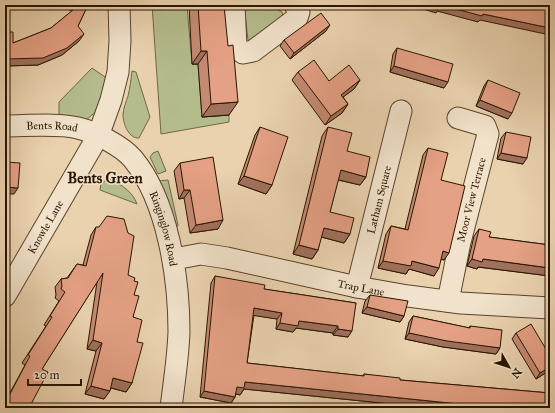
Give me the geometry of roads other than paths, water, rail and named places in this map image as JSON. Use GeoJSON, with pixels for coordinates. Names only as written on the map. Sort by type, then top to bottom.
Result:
{"type":"FeatureCollection","features":[{"type":"Feature","properties":{"kind":"street"},"geometry":{"type":"LineString","coordinates":[[98,136],[111,100],[118,72],[120,41],[119,5]]}},
{"type":"Feature","properties":{"kind":"street"},"geometry":{"type":"LineString","coordinates":[[234,5],[236,47],[243,53],[253,51],[297,18],[299,12],[295,5]]}},
{"type":"Feature","properties":{"kind":"street","name":"Latham Square"},"geometry":{"type":"LineString","coordinates":[[357,287],[401,112]]}},
{"type":"Feature","properties":{"kind":"street","name":"Moor View Terrace"},"geometry":{"type":"LineString","coordinates":[[448,301],[460,242],[488,134],[485,126],[458,118]]}},
{"type":"Feature","properties":{"kind":"street","name":"Bents Road"},"geometry":{"type":"LineString","coordinates":[[5,126],[78,128],[98,136]]}},
{"type":"Feature","properties":{"kind":"street","name":"Ringinglow Road"},"geometry":{"type":"LineString","coordinates":[[98,136],[116,145],[132,159],[148,182],[158,207],[174,259],[179,334],[171,408]]}},
{"type":"Feature","properties":{"kind":"street","name":"Knowle Lane"},"geometry":{"type":"LineString","coordinates":[[5,296],[98,136]]}},
{"type":"Feature","properties":{"kind":"street","name":"Trap Lane"},"geometry":{"type":"LineString","coordinates":[[174,259],[201,254],[228,258],[357,287],[448,301],[550,308]]}},
{"type":"Feature","properties":{"kind":"district","name":"Bents Green"},"geometry":{"type":"Point","coordinates":[105,178]}}]}
